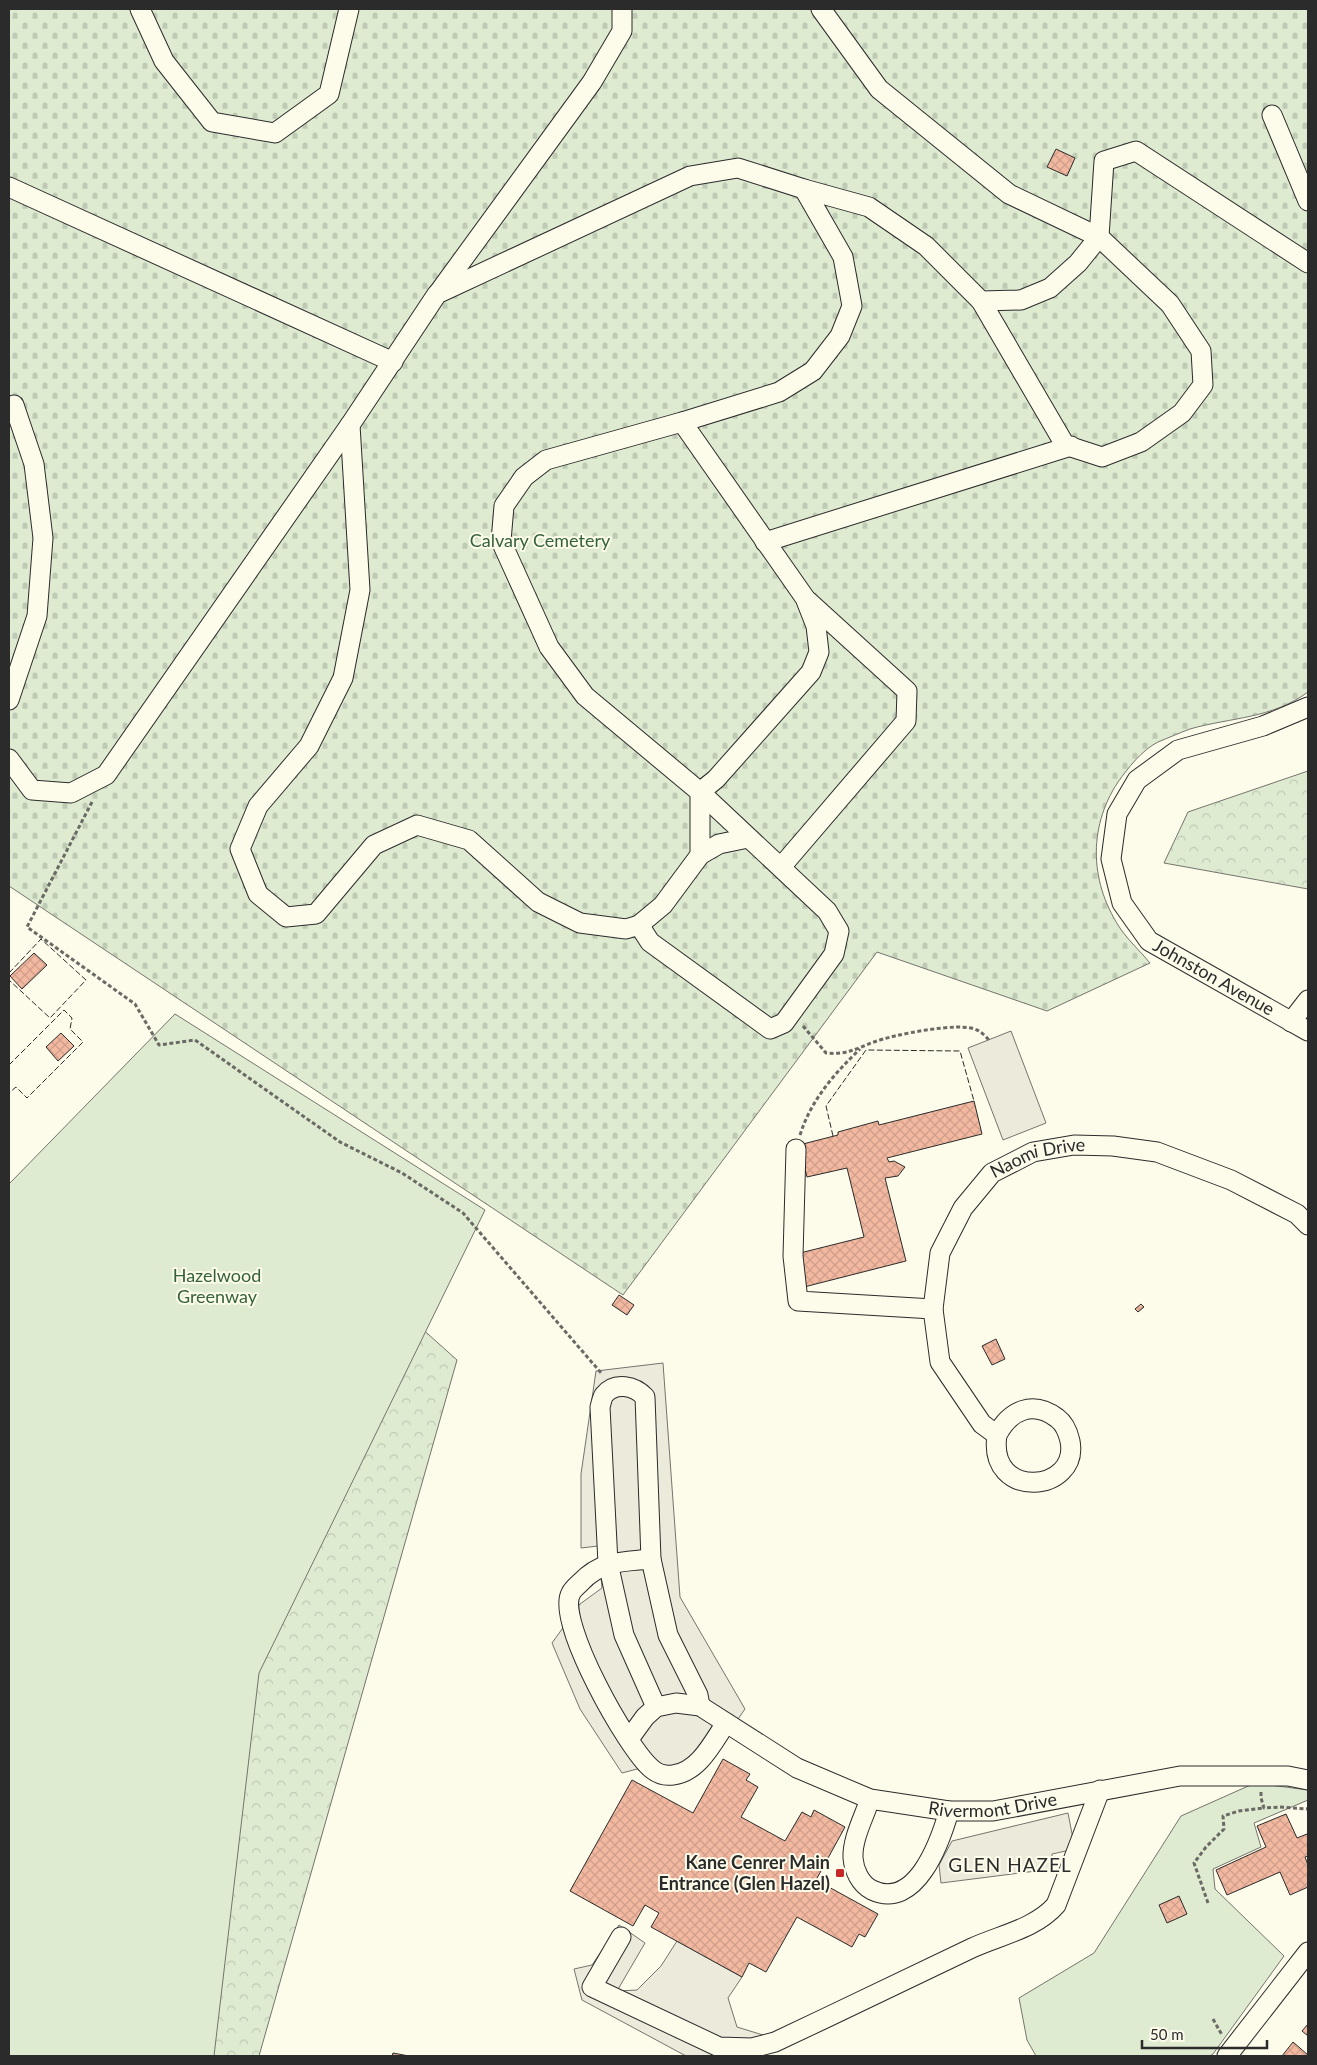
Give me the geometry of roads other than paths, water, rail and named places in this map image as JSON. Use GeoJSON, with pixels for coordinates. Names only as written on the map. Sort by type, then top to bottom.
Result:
{"type":"FeatureCollection","features":[{"type":"Feature","properties":{"kind":"street"},"geometry":{"type":"LineString","coordinates":[[140,9],[164,62],[212,122],[275,133],[329,94],[349,9]]}},
{"type":"Feature","properties":{"kind":"street"},"geometry":{"type":"LineString","coordinates":[[9,759],[32,790],[71,793],[106,775],[393,362],[437,294],[592,82],[622,31],[622,9]]}},
{"type":"Feature","properties":{"kind":"street"},"geometry":{"type":"LineString","coordinates":[[437,294],[690,176],[738,168],[869,207],[926,246],[981,301],[1065,444],[1102,457],[1141,442],[1182,413],[1203,385],[1201,351],[1170,304],[1099,237],[1009,194],[879,89],[821,9]]}},
{"type":"Feature","properties":{"kind":"street"},"geometry":{"type":"LineString","coordinates":[[1272,115],[1308,201]]}},
{"type":"Feature","properties":{"kind":"street"},"geometry":{"type":"LineString","coordinates":[[981,301],[1021,300],[1050,288],[1078,263],[1099,237],[1104,161],[1136,151],[1308,263]]}},
{"type":"Feature","properties":{"kind":"street"},"geometry":{"type":"LineString","coordinates":[[9,188],[393,362]]}},
{"type":"Feature","properties":{"kind":"street"},"geometry":{"type":"LineString","coordinates":[[639,925],[650,942],[770,1028],[784,1023],[834,954],[838,931],[827,911],[700,792],[585,696],[548,647],[501,541],[504,506],[524,476],[546,460],[682,422],[779,392],[812,371],[840,336],[852,306],[843,257],[804,189]]}},
{"type":"Feature","properties":{"kind":"street"},"geometry":{"type":"LineString","coordinates":[[9,700],[37,616],[43,538],[34,464],[10,403]]}},
{"type":"Feature","properties":{"kind":"street"},"geometry":{"type":"LineString","coordinates":[[682,422],[804,598],[816,626],[819,652],[811,672],[716,779],[700,792]]}},
{"type":"Feature","properties":{"kind":"street"},"geometry":{"type":"LineString","coordinates":[[350,424],[360,590],[343,678],[309,746],[258,806],[240,849],[258,894],[286,917],[316,914],[374,845],[417,825],[469,840],[538,902],[580,923],[626,929],[639,925],[663,905],[700,855],[719,844],[748,838]]}},
{"type":"Feature","properties":{"kind":"street"},"geometry":{"type":"LineString","coordinates":[[765,542],[1071,446]]}},
{"type":"Feature","properties":{"kind":"street"},"geometry":{"type":"LineString","coordinates":[[781,868],[906,721],[907,691],[804,598]]}},
{"type":"Feature","properties":{"kind":"street","name":"Johnston Avenue"},"geometry":{"type":"LineString","coordinates":[[1308,707],[1263,726],[1178,750],[1137,780],[1117,814],[1111,859],[1122,903],[1149,941],[1308,1031]]}},
{"type":"Feature","properties":{"kind":"street"},"geometry":{"type":"LineString","coordinates":[[700,792],[700,855]]}},
{"type":"Feature","properties":{"kind":"street"},"geometry":{"type":"LineString","coordinates":[[1291,1022],[1308,1000]]}},
{"type":"Feature","properties":{"kind":"street","name":"Naomi Drive"},"geometry":{"type":"LineString","coordinates":[[998,1434],[982,1424],[940,1362],[933,1309],[940,1253],[963,1208],[992,1173],[1033,1152],[1074,1145],[1113,1146],[1158,1152],[1232,1180],[1297,1214],[1308,1225]]}},
{"type":"Feature","properties":{"kind":"street"},"geometry":{"type":"LineString","coordinates":[[796,1149],[793,1256],[798,1301],[933,1309]]}},
{"type":"Feature","properties":{"kind":"street"},"geometry":{"type":"LineString","coordinates":[[629,1739],[645,1717],[656,1707],[676,1703],[700,1706],[698,1695],[668,1635],[651,1559],[645,1397],[639,1390],[628,1386],[614,1388],[604,1395],[600,1407],[608,1563],[624,1635],[656,1707]]}},
{"type":"Feature","properties":{"kind":"street"},"geometry":{"type":"LineString","coordinates":[[651,1559],[608,1563],[591,1571],[571,1593],[568,1605],[570,1620],[595,1683],[618,1725],[651,1768],[662,1775],[674,1775],[692,1766],[704,1755],[726,1723]]}},
{"type":"Feature","properties":{"kind":"street","name":"Rivermont Drive"},"geometry":{"type":"LineString","coordinates":[[700,1706],[797,1768],[870,1800],[949,1811],[993,1810],[1180,1776],[1288,1776],[1308,1780]]}},
{"type":"Feature","properties":{"kind":"street"},"geometry":{"type":"LineString","coordinates":[[621,1937],[592,1987],[718,2047],[752,2048],[775,2042],[974,1947],[1037,1922],[1047,1916],[1056,1905],[1100,1790]]}},
{"type":"Feature","properties":{"kind":"street"},"geometry":{"type":"LineString","coordinates":[[870,1800],[854,1845],[854,1863],[861,1880],[871,1889],[884,1894],[898,1892],[909,1887],[920,1876],[943,1834],[949,1811]]}},
{"type":"Feature","properties":{"kind":"street"},"geometry":{"type":"LineString","coordinates":[[1227,2056],[1308,1952]]}},
{"type":"Feature","properties":{"kind":"place","name":"Kane Cenrer Main Entrance (Glen Hazel)"},"geometry":{"type":"Point","coordinates":[840,1873]}},
{"type":"Feature","properties":{"kind":"district","name":"GLEN HAZEL"},"geometry":{"type":"Point","coordinates":[1010,1865]}},
{"type":"Feature","properties":{"kind":"park label","name":"Calvary Cemetery"},"geometry":{"type":"Point","coordinates":[540,541]}},
{"type":"Feature","properties":{"kind":"park label","name":"Hazelwood Greenway"},"geometry":{"type":"Point","coordinates":[217,1286]}}]}
